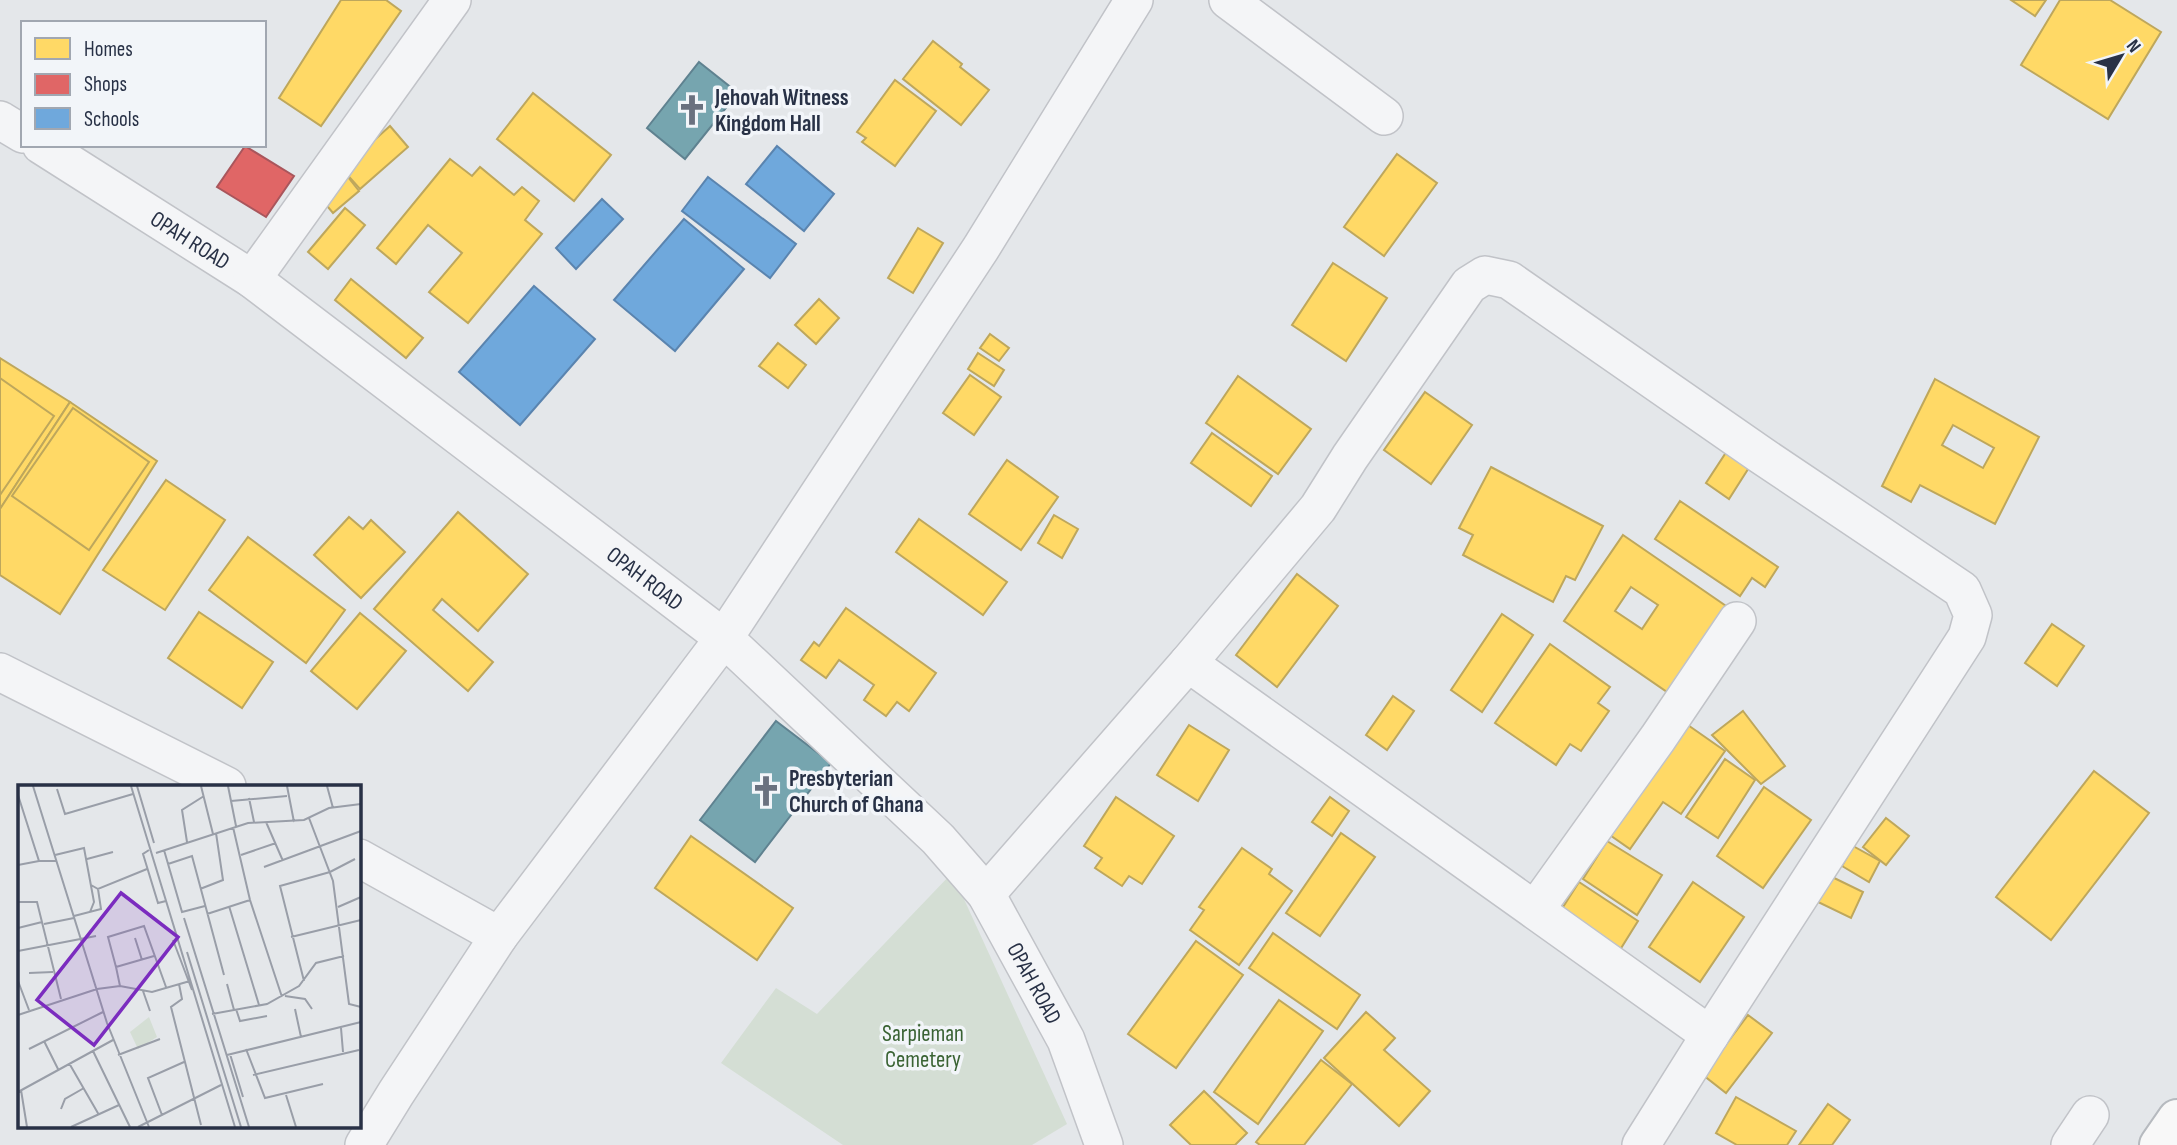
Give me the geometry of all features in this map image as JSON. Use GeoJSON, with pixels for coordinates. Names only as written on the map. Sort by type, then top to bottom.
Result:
{"type":"FeatureCollection","features":[{"type":"Feature","properties":{"kind":"highway"},"geometry":{"type":"LineString","coordinates":[[2159,1145],[2177,1119]]}},
{"type":"Feature","properties":{"kind":"street"},"geometry":{"type":"LineString","coordinates":[[252,279],[452,0]]}},
{"type":"Feature","properties":{"kind":"street"},"geometry":{"type":"LineString","coordinates":[[364,1145],[499,936],[724,638],[981,248],[1135,0]]}},
{"type":"Feature","properties":{"kind":"street"},"geometry":{"type":"LineString","coordinates":[[1227,0],[1384,116]]}},
{"type":"Feature","properties":{"kind":"street"},"geometry":{"type":"LineString","coordinates":[[0,120],[21,133]]}},
{"type":"Feature","properties":{"kind":"street","name":"OPAH ROAD"},"geometry":{"type":"LineString","coordinates":[[44,147],[252,279],[724,638],[938,839],[986,894],[1066,1040],[1104,1145]]}},
{"type":"Feature","properties":{"kind":"street"},"geometry":{"type":"LineString","coordinates":[[986,894],[1188,663],[1318,508],[1469,285],[1485,275],[1509,280],[1761,455],[1962,590],[1973,615],[1967,637],[1641,1145]]}},
{"type":"Feature","properties":{"kind":"street"},"geometry":{"type":"LineString","coordinates":[[1535,910],[1658,738],[1737,621]]}},
{"type":"Feature","properties":{"kind":"street"},"geometry":{"type":"LineString","coordinates":[[1188,663],[1710,1035]]}},
{"type":"Feature","properties":{"kind":"street"},"geometry":{"type":"LineString","coordinates":[[0,672],[225,785]]}},
{"type":"Feature","properties":{"kind":"street"},"geometry":{"type":"LineString","coordinates":[[360,859],[499,936]]}},
{"type":"Feature","properties":{"kind":"street"},"geometry":{"type":"LineString","coordinates":[[2070,1145],[2090,1115]]}},
{"type":"Feature","properties":{"kind":"green space","name":"Sarpieman Cemetery"},"geometry":{"type":"Polygon","coordinates":[[[952,873],[1067,1124],[1032,1145],[843,1145],[721,1063],[776,988],[817,1014],[952,873]]]}},
{"type":"Feature","properties":{"kind":"building: Homes"},"geometry":{"type":"Polygon","coordinates":[[[341,0],[386,0],[401,11],[321,126],[279,98],[341,0]]]}},
{"type":"Feature","properties":{"kind":"building: Homes"},"geometry":{"type":"Polygon","coordinates":[[[2011,0],[2046,0],[2035,16],[2011,0]]]}},
{"type":"Feature","properties":{"kind":"building: Homes"},"geometry":{"type":"Polygon","coordinates":[[[2060,0],[2110,0],[2161,32],[2108,119],[2021,65],[2060,0]]]}},
{"type":"Feature","properties":{"kind":"building: Homes"},"geometry":{"type":"Polygon","coordinates":[[[933,41],[989,90],[961,125],[903,79],[933,41]]]}},
{"type":"Feature","properties":{"kind":"building: Homes"},"geometry":{"type":"Polygon","coordinates":[[[895,80],[936,111],[895,166],[862,142],[866,138],[857,132],[895,80]]]}},
{"type":"Feature","properties":{"kind":"building: Homes"},"geometry":{"type":"Polygon","coordinates":[[[533,93],[611,155],[574,201],[497,139],[533,93]]]}},
{"type":"Feature","properties":{"kind":"building: Homes"},"geometry":{"type":"Polygon","coordinates":[[[390,126],[408,147],[360,189],[342,169],[390,126]]]}},
{"type":"Feature","properties":{"kind":"building: Homes"},"geometry":{"type":"Polygon","coordinates":[[[1397,154],[1437,183],[1384,256],[1344,227],[1397,154]]]}},
{"type":"Feature","properties":{"kind":"building: Homes"},"geometry":{"type":"Polygon","coordinates":[[[450,159],[472,176],[480,167],[514,195],[522,187],[539,201],[525,220],[542,234],[468,323],[429,292],[462,253],[428,225],[396,264],[377,248],[450,159]]]}},
{"type":"Feature","properties":{"kind":"building: Homes"},"geometry":{"type":"Polygon","coordinates":[[[344,172],[359,191],[333,213],[317,194],[344,172]]]}},
{"type":"Feature","properties":{"kind":"building: Homes"},"geometry":{"type":"Polygon","coordinates":[[[345,208],[365,225],[328,269],[308,252],[345,208]]]}},
{"type":"Feature","properties":{"kind":"building: Homes"},"geometry":{"type":"Polygon","coordinates":[[[918,228],[943,243],[913,293],[888,278],[918,228]]]}},
{"type":"Feature","properties":{"kind":"building: Homes"},"geometry":{"type":"Polygon","coordinates":[[[1333,263],[1387,298],[1346,361],[1292,325],[1333,263]]]}},
{"type":"Feature","properties":{"kind":"building: Homes"},"geometry":{"type":"Polygon","coordinates":[[[351,279],[423,338],[406,358],[335,300],[351,279]]]}},
{"type":"Feature","properties":{"kind":"building: Homes"},"geometry":{"type":"Polygon","coordinates":[[[819,299],[839,318],[816,344],[795,325],[819,299]]]}},
{"type":"Feature","properties":{"kind":"building: Homes"},"geometry":{"type":"Polygon","coordinates":[[[990,334],[1009,348],[999,361],[980,348],[990,334]]]}},
{"type":"Feature","properties":{"kind":"building: Homes"},"geometry":{"type":"Polygon","coordinates":[[[778,343],[806,365],[788,388],[759,366],[778,343]]]}},
{"type":"Feature","properties":{"kind":"building: Homes"},"geometry":{"type":"Polygon","coordinates":[[[978,353],[1004,370],[994,386],[968,369],[978,353]]]}},
{"type":"Feature","properties":{"kind":"building: Homes"},"geometry":{"type":"Polygon","coordinates":[[[0,358],[70,402],[0,509],[0,358]]]}},
{"type":"Feature","properties":{"kind":"building: Homes"},"geometry":{"type":"Polygon","coordinates":[[[970,375],[1001,397],[974,435],[943,413],[970,375]]]}},
{"type":"Feature","properties":{"kind":"building: Homes"},"geometry":{"type":"Polygon","coordinates":[[[1238,376],[1311,429],[1278,474],[1206,423],[1238,376]]]}},
{"type":"Feature","properties":{"kind":"building: Homes"},"geometry":{"type":"Polygon","coordinates":[[[0,378],[54,416],[0,495],[0,378]]]}},
{"type":"Feature","properties":{"kind":"building: Homes"},"geometry":{"type":"Polygon","coordinates":[[[1935,379],[2039,437],[1995,524],[1920,485],[1911,502],[1882,486],[1935,379]],[[1953,425],[1942,445],[1983,468],[1994,448],[1953,425]]]}},
{"type":"Feature","properties":{"kind":"building: Homes"},"geometry":{"type":"Polygon","coordinates":[[[1425,392],[1472,425],[1431,484],[1384,450],[1425,392]]]}},
{"type":"Feature","properties":{"kind":"building: Homes"},"geometry":{"type":"Polygon","coordinates":[[[70,402],[157,461],[60,614],[0,575],[0,509],[70,402]]]}},
{"type":"Feature","properties":{"kind":"building: Homes"},"geometry":{"type":"Polygon","coordinates":[[[73,408],[149,462],[89,550],[12,496],[73,408]]]}},
{"type":"Feature","properties":{"kind":"building: Homes"},"geometry":{"type":"Polygon","coordinates":[[[1212,433],[1272,476],[1251,506],[1191,463],[1212,433]]]}},
{"type":"Feature","properties":{"kind":"building: Homes"},"geometry":{"type":"Polygon","coordinates":[[[1727,451],[1750,466],[1729,499],[1706,483],[1727,451]]]}},
{"type":"Feature","properties":{"kind":"building: Homes"},"geometry":{"type":"Polygon","coordinates":[[[1007,460],[1058,497],[1021,550],[969,514],[1007,460]]]}},
{"type":"Feature","properties":{"kind":"building: Homes"},"geometry":{"type":"Polygon","coordinates":[[[1491,467],[1603,526],[1575,580],[1566,576],[1553,602],[1463,555],[1473,535],[1459,528],[1491,467]]]}},
{"type":"Feature","properties":{"kind":"building: Homes"},"geometry":{"type":"Polygon","coordinates":[[[166,480],[225,520],[165,610],[103,570],[166,480]]]}},
{"type":"Feature","properties":{"kind":"building: Homes"},"geometry":{"type":"Polygon","coordinates":[[[1680,501],[1778,567],[1765,587],[1752,578],[1740,596],[1655,539],[1680,501]]]}},
{"type":"Feature","properties":{"kind":"building: Homes"},"geometry":{"type":"Polygon","coordinates":[[[458,512],[528,574],[478,631],[442,599],[433,610],[493,662],[468,691],[374,609],[458,512]]]}},
{"type":"Feature","properties":{"kind":"building: Homes"},"geometry":{"type":"Polygon","coordinates":[[[1054,515],[1078,529],[1062,558],[1038,543],[1054,515]]]}},
{"type":"Feature","properties":{"kind":"building: Homes"},"geometry":{"type":"Polygon","coordinates":[[[349,517],[363,529],[371,520],[405,552],[361,598],[314,555],[349,517]]]}},
{"type":"Feature","properties":{"kind":"building: Homes"},"geometry":{"type":"Polygon","coordinates":[[[919,519],[1007,582],[983,615],[896,552],[919,519]]]}},
{"type":"Feature","properties":{"kind":"building: Homes"},"geometry":{"type":"Polygon","coordinates":[[[1623,535],[1729,608],[1670,694],[1564,621],[1623,535]],[[1631,587],[1615,611],[1642,629],[1658,605],[1631,587]]]}},
{"type":"Feature","properties":{"kind":"building: Homes"},"geometry":{"type":"Polygon","coordinates":[[[248,537],[345,610],[306,663],[209,590],[248,537]]]}},
{"type":"Feature","properties":{"kind":"building: Homes"},"geometry":{"type":"Polygon","coordinates":[[[1297,574],[1338,606],[1277,687],[1236,655],[1297,574]]]}},
{"type":"Feature","properties":{"kind":"building: Homes"},"geometry":{"type":"Polygon","coordinates":[[[846,608],[936,673],[909,711],[897,702],[886,716],[864,700],[874,685],[839,660],[826,678],[801,660],[814,642],[819,646],[846,608]]]}},
{"type":"Feature","properties":{"kind":"building: Homes"},"geometry":{"type":"Polygon","coordinates":[[[199,612],[273,662],[242,708],[168,658],[199,612]]]}},
{"type":"Feature","properties":{"kind":"building: Homes"},"geometry":{"type":"Polygon","coordinates":[[[360,613],[406,651],[357,709],[311,671],[360,613]]]}},
{"type":"Feature","properties":{"kind":"building: Homes"},"geometry":{"type":"Polygon","coordinates":[[[1502,614],[1533,635],[1482,712],[1451,690],[1502,614]]]}},
{"type":"Feature","properties":{"kind":"building: Homes"},"geometry":{"type":"Polygon","coordinates":[[[2052,624],[2084,646],[2057,686],[2025,663],[2052,624]]]}},
{"type":"Feature","properties":{"kind":"building: Homes"},"geometry":{"type":"Polygon","coordinates":[[[1550,644],[1610,687],[1598,703],[1609,711],[1581,751],[1570,744],[1556,765],[1495,723],[1550,644]]]}},
{"type":"Feature","properties":{"kind":"building: Homes"},"geometry":{"type":"Polygon","coordinates":[[[1393,696],[1414,711],[1387,750],[1366,735],[1393,696]]]}},
{"type":"Feature","properties":{"kind":"building: Homes"},"geometry":{"type":"Polygon","coordinates":[[[1743,711],[1785,766],[1761,784],[1712,735],[1743,711]]]}},
{"type":"Feature","properties":{"kind":"building: Homes"},"geometry":{"type":"Polygon","coordinates":[[[1685,723],[1725,751],[1681,814],[1663,802],[1630,849],[1607,833],[1685,723]]]}},
{"type":"Feature","properties":{"kind":"building: Homes"},"geometry":{"type":"Polygon","coordinates":[[[1189,725],[1229,750],[1198,801],[1157,775],[1189,725]]]}},
{"type":"Feature","properties":{"kind":"building: Homes"},"geometry":{"type":"Polygon","coordinates":[[[1725,759],[1755,780],[1718,838],[1686,817],[1725,759]]]}},
{"type":"Feature","properties":{"kind":"building: Homes"},"geometry":{"type":"Polygon","coordinates":[[[2094,771],[2149,813],[2051,940],[1996,897],[2094,771]]]}},
{"type":"Feature","properties":{"kind":"building: Homes"},"geometry":{"type":"Polygon","coordinates":[[[1764,787],[1811,820],[1763,888],[1717,856],[1764,787]]]}},
{"type":"Feature","properties":{"kind":"building: Homes"},"geometry":{"type":"Polygon","coordinates":[[[1116,797],[1174,836],[1142,884],[1129,876],[1122,886],[1095,868],[1102,858],[1084,846],[1116,797]]]}},
{"type":"Feature","properties":{"kind":"building: Homes"},"geometry":{"type":"Polygon","coordinates":[[[1330,797],[1349,811],[1332,836],[1312,822],[1330,797]]]}},
{"type":"Feature","properties":{"kind":"building: Homes"},"geometry":{"type":"Polygon","coordinates":[[[1886,818],[1909,836],[1886,865],[1863,847],[1886,818]]]}},
{"type":"Feature","properties":{"kind":"building: Homes"},"geometry":{"type":"Polygon","coordinates":[[[1341,833],[1375,857],[1320,936],[1286,913],[1341,833]]]}},
{"type":"Feature","properties":{"kind":"building: Homes"},"geometry":{"type":"Polygon","coordinates":[[[691,836],[793,908],[757,960],[655,888],[691,836]]]}},
{"type":"Feature","properties":{"kind":"building: Homes"},"geometry":{"type":"Polygon","coordinates":[[[1607,841],[1662,875],[1637,915],[1583,879],[1607,841]]]}},
{"type":"Feature","properties":{"kind":"building: Homes"},"geometry":{"type":"Polygon","coordinates":[[[1853,846],[1880,861],[1869,882],[1842,866],[1853,846]]]}},
{"type":"Feature","properties":{"kind":"building: Homes"},"geometry":{"type":"Polygon","coordinates":[[[1242,848],[1272,869],[1269,874],[1292,891],[1239,965],[1190,930],[1204,910],[1199,907],[1242,848]]]}},
{"type":"Feature","properties":{"kind":"building: Homes"},"geometry":{"type":"Polygon","coordinates":[[[1828,875],[1863,892],[1851,918],[1816,901],[1828,875]]]}},
{"type":"Feature","properties":{"kind":"building: Homes"},"geometry":{"type":"Polygon","coordinates":[[[1579,882],[1638,921],[1618,953],[1558,915],[1579,882]]]}},
{"type":"Feature","properties":{"kind":"building: Homes"},"geometry":{"type":"Polygon","coordinates":[[[1693,882],[1744,917],[1700,982],[1649,947],[1693,882]]]}},
{"type":"Feature","properties":{"kind":"building: Homes"},"geometry":{"type":"Polygon","coordinates":[[[1273,933],[1360,995],[1337,1029],[1249,968],[1273,933]]]}},
{"type":"Feature","properties":{"kind":"building: Homes"},"geometry":{"type":"Polygon","coordinates":[[[1196,941],[1243,975],[1176,1068],[1128,1034],[1196,941]]]}},
{"type":"Feature","properties":{"kind":"building: Homes"},"geometry":{"type":"Polygon","coordinates":[[[1279,1000],[1323,1031],[1258,1124],[1214,1092],[1279,1000]]]}},
{"type":"Feature","properties":{"kind":"building: Homes"},"geometry":{"type":"Polygon","coordinates":[[[1366,1012],[1395,1038],[1384,1050],[1430,1091],[1399,1126],[1324,1058],[1366,1012]]]}},
{"type":"Feature","properties":{"kind":"building: Homes"},"geometry":{"type":"Polygon","coordinates":[[[1748,1015],[1772,1033],[1726,1093],[1703,1075],[1748,1015]]]}},
{"type":"Feature","properties":{"kind":"building: Homes"},"geometry":{"type":"Polygon","coordinates":[[[1321,1060],[1352,1084],[1304,1145],[1260,1145],[1256,1142],[1321,1060]]]}},
{"type":"Feature","properties":{"kind":"building: Homes"},"geometry":{"type":"Polygon","coordinates":[[[1204,1091],[1247,1133],[1235,1145],[1191,1145],[1170,1125],[1204,1091]]]}},
{"type":"Feature","properties":{"kind":"building: Homes"},"geometry":{"type":"Polygon","coordinates":[[[1736,1097],[1796,1131],[1787,1145],[1737,1145],[1716,1133],[1736,1097]]]}},
{"type":"Feature","properties":{"kind":"building: Homes"},"geometry":{"type":"Polygon","coordinates":[[[1828,1104],[1850,1120],[1832,1145],[1799,1145],[1828,1104]]]}},
{"type":"Feature","properties":{"kind":"building: Shops"},"geometry":{"type":"Polygon","coordinates":[[[244,147],[294,176],[266,217],[217,187],[244,147]]]}},
{"type":"Feature","properties":{"kind":"building: Schools"},"geometry":{"type":"Polygon","coordinates":[[[777,146],[834,194],[804,231],[746,184],[777,146]]]}},
{"type":"Feature","properties":{"kind":"building: Schools"},"geometry":{"type":"Polygon","coordinates":[[[708,177],[796,244],[770,278],[682,211],[708,177]]]}},
{"type":"Feature","properties":{"kind":"building: Schools"},"geometry":{"type":"Polygon","coordinates":[[[602,199],[623,219],[576,269],[556,248],[602,199]]]}},
{"type":"Feature","properties":{"kind":"building: Schools"},"geometry":{"type":"Polygon","coordinates":[[[684,219],[744,269],[675,351],[614,300],[684,219]]]}},
{"type":"Feature","properties":{"kind":"building: Schools"},"geometry":{"type":"Polygon","coordinates":[[[534,286],[595,339],[520,425],[459,372],[534,286]]]}},
{"type":"Feature","properties":{"kind":"building: Public","name":"Jehovah Witness Kingdom Hall"},"geometry":{"type":"Polygon","coordinates":[[[699,62],[738,93],[685,159],[647,128],[699,62]]]}},
{"type":"Feature","properties":{"kind":"building: Public","name":"Presbyterian Church of Ghana"},"geometry":{"type":"Polygon","coordinates":[[[776,721],[831,763],[755,862],[700,820],[776,721]]]}},
{"type":"Feature","properties":{"kind":"place","name":"Jehovah Witness Kingdom Hall"},"geometry":{"type":"Point","coordinates":[692,110]}},
{"type":"Feature","properties":{"kind":"place","name":"Presbyterian Church of Ghana"},"geometry":{"type":"Point","coordinates":[766,791]}}]}
